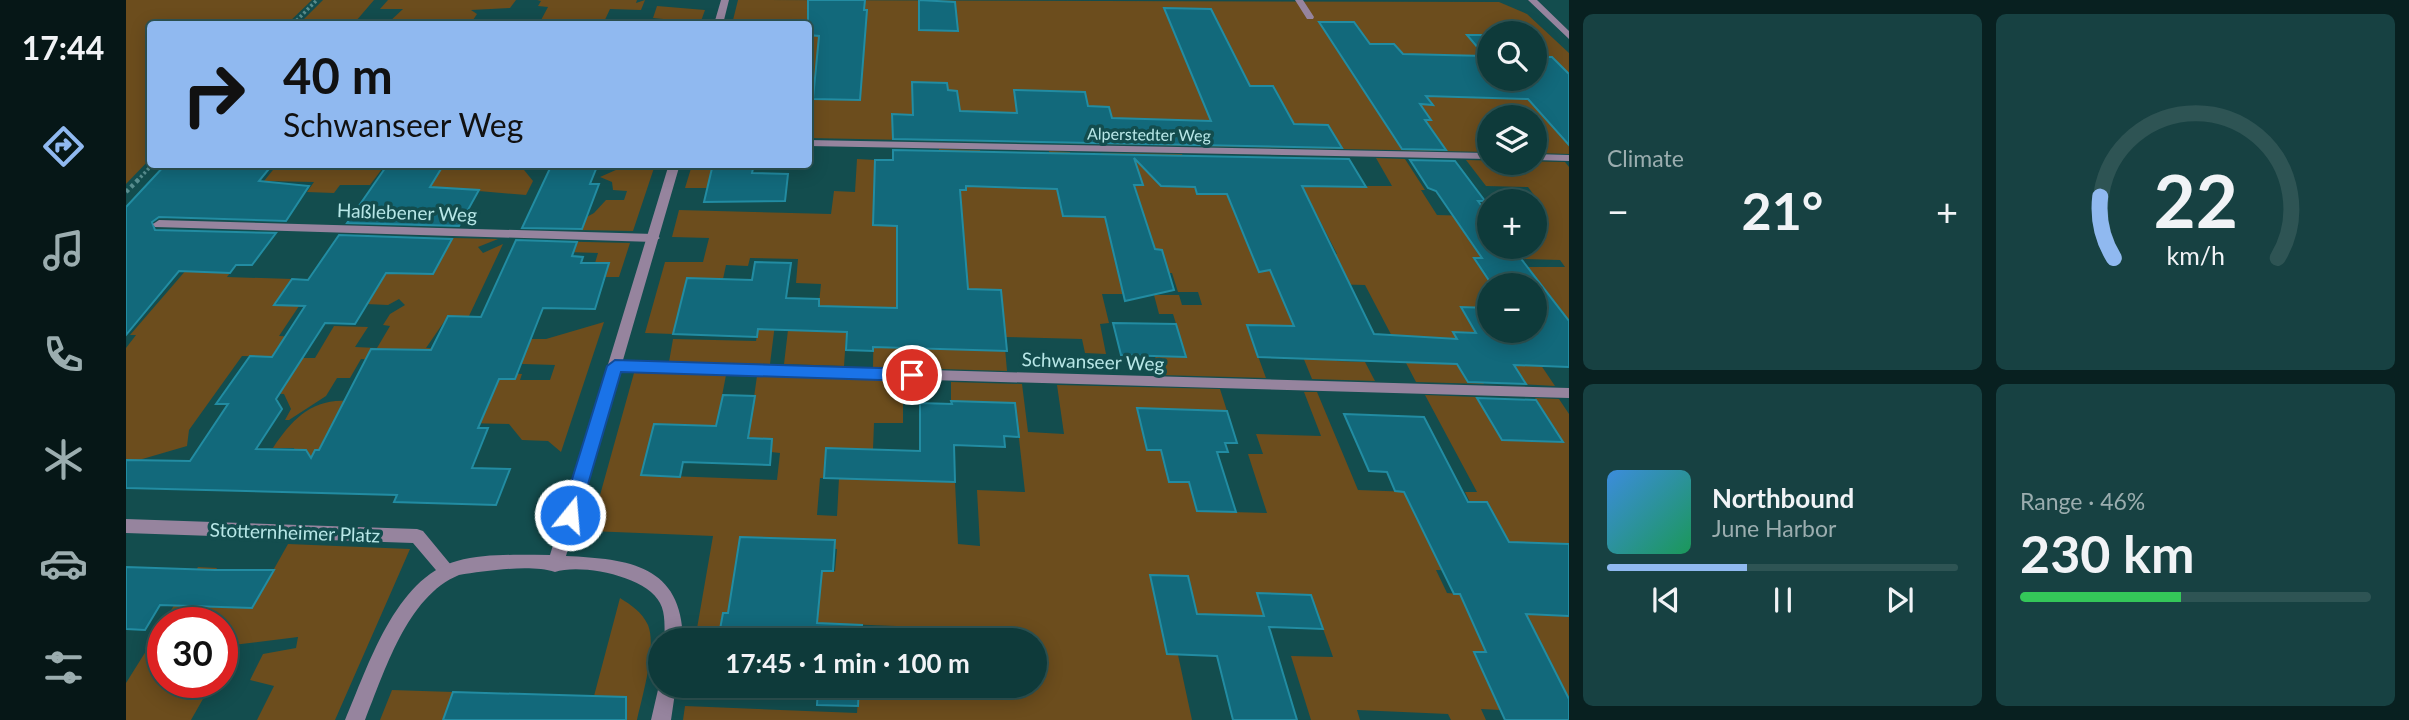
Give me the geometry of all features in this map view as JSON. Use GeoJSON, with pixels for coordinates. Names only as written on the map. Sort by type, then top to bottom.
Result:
{"type":"FeatureCollection","features":[{"type":"Feature","properties":{"kind":"street"},"geometry":{"type":"LineString","coordinates":[[719,21],[725,0]]}},
{"type":"Feature","properties":{"kind":"street"},"geometry":{"type":"LineString","coordinates":[[1299,0],[1310,17]]}},
{"type":"Feature","properties":{"kind":"street"},"geometry":{"type":"LineString","coordinates":[[1532,0],[1569,36]]}},
{"type":"Feature","properties":{"kind":"street","name":"Alperstedter Weg"},"geometry":{"type":"LineString","coordinates":[[812,143],[1477,156]]}},
{"type":"Feature","properties":{"kind":"street"},"geometry":{"type":"LineString","coordinates":[[1547,157],[1569,158]]}},
{"type":"Feature","properties":{"kind":"street"},"geometry":{"type":"LineString","coordinates":[[555,565],[674,168]]}},
{"type":"Feature","properties":{"kind":"street","name":"Haßlebener Weg"},"geometry":{"type":"LineString","coordinates":[[159,224],[654,238]]}},
{"type":"Feature","properties":{"kind":"street","name":"Schwanseer Weg"},"geometry":{"type":"LineString","coordinates":[[615,366],[1569,394]]}},
{"type":"Feature","properties":{"kind":"street","name":"Stotternheimer Platz"},"geometry":{"type":"LineString","coordinates":[[126,526],[417,536],[447,571]]}},
{"type":"Feature","properties":{"kind":"street"},"geometry":{"type":"LineString","coordinates":[[355,720],[396,622],[420,594],[447,571],[493,562],[613,567],[641,576],[662,591],[673,613],[674,628]]}},
{"type":"Feature","properties":{"kind":"street"},"geometry":{"type":"LineString","coordinates":[[661,720],[665,698]]}},
{"type":"Feature","properties":{"kind":"path"},"geometry":{"type":"LineString","coordinates":[[296,21],[317,0]]}},
{"type":"Feature","properties":{"kind":"path"},"geometry":{"type":"LineString","coordinates":[[126,192],[149,168]]}},
{"type":"Feature","properties":{"kind":"shaded area"},"geometry":{"type":"Polygon","coordinates":[[[126,0],[312,0],[290,21],[147,21],[147,162],[126,184],[126,0]]]}},
{"type":"Feature","properties":{"kind":"shaded area"},"geometry":{"type":"Polygon","coordinates":[[[323,0],[374,0],[356,21],[302,21],[323,0]]]}},
{"type":"Feature","properties":{"kind":"shaded area"},"geometry":{"type":"Polygon","coordinates":[[[388,0],[516,0],[510,8],[471,10],[477,14],[473,20],[478,21],[390,21],[403,9],[380,9],[388,0]]]}},
{"type":"Feature","properties":{"kind":"shaded area"},"geometry":{"type":"Polygon","coordinates":[[[537,0],[637,0],[636,3],[645,0],[641,10],[610,9],[604,21],[541,21],[548,7],[538,6],[541,1],[537,0]]]}},
{"type":"Feature","properties":{"kind":"shaded area"},"geometry":{"type":"Polygon","coordinates":[[[738,0],[1499,2],[1527,14],[1535,21],[1477,21],[1477,91],[1547,91],[1547,33],[1569,53],[1569,154],[1547,153],[1547,105],[1477,105],[1477,152],[812,138],[812,21],[733,21],[738,0]]]}},
{"type":"Feature","properties":{"kind":"shaded area"},"geometry":{"type":"Polygon","coordinates":[[[657,6],[705,10],[701,21],[662,21],[663,19],[653,18],[657,6]]]}},
{"type":"Feature","properties":{"kind":"shaded area"},"geometry":{"type":"Polygon","coordinates":[[[939,149],[980,150],[981,163],[996,163],[999,187],[1056,185],[1049,151],[1070,152],[1077,184],[1060,200],[1063,215],[1117,217],[1140,203],[1129,166],[1104,165],[1101,153],[1182,154],[1197,194],[1234,194],[1230,202],[1238,222],[1270,223],[1313,254],[1337,254],[1302,186],[1392,186],[1376,158],[1405,159],[1437,215],[1473,216],[1477,222],[1477,258],[1474,258],[1489,273],[1477,273],[1477,333],[1454,332],[1457,339],[1426,338],[1473,364],[1484,384],[1416,382],[1365,285],[1276,283],[1299,337],[1263,326],[1247,326],[1266,378],[1160,375],[1155,356],[1186,356],[1173,314],[1159,314],[1154,295],[1179,295],[1182,305],[1202,305],[1198,292],[1178,292],[1172,273],[1146,273],[1164,257],[1161,250],[1113,249],[1124,294],[1102,294],[1109,323],[1100,324],[1106,354],[1085,353],[1082,339],[1004,337],[1007,371],[873,367],[874,307],[848,307],[844,366],[784,364],[788,330],[822,331],[818,312],[821,284],[796,283],[798,259],[750,258],[748,266],[726,265],[723,279],[687,278],[673,334],[645,333],[665,262],[703,262],[709,238],[672,237],[679,210],[831,214],[834,191],[855,192],[857,159],[875,160],[875,172],[885,172],[874,208],[873,225],[925,227],[959,190],[966,190],[963,162],[939,161],[939,149]],[[897,275],[897,301],[1003,308],[1001,290],[946,289],[944,276],[897,275]]]}},
{"type":"Feature","properties":{"kind":"shaded area"},"geometry":{"type":"Polygon","coordinates":[[[1466,160],[1477,160],[1477,174],[1466,160]]]}},
{"type":"Feature","properties":{"kind":"shaded area"},"geometry":{"type":"Polygon","coordinates":[[[1547,162],[1565,162],[1569,167],[1569,326],[1547,292],[1547,273],[1531,273],[1526,267],[1565,267],[1560,260],[1520,259],[1547,259],[1547,189],[1486,186],[1478,175],[1547,175],[1547,162]]]}},
{"type":"Feature","properties":{"kind":"shaded area"},"geometry":{"type":"Polygon","coordinates":[[[275,168],[383,168],[370,185],[340,185],[334,193],[307,192],[314,182],[264,181],[275,168]]]}},
{"type":"Feature","properties":{"kind":"shaded area"},"geometry":{"type":"Polygon","coordinates":[[[442,168],[522,168],[533,181],[526,195],[456,189],[428,195],[433,186],[425,186],[432,174],[438,174],[442,168]]]}},
{"type":"Feature","properties":{"kind":"shaded area"},"geometry":{"type":"Polygon","coordinates":[[[620,168],[654,168],[633,231],[579,230],[583,219],[594,213],[606,200],[624,200],[627,191],[613,190],[612,182],[600,177],[620,168]]]}},
{"type":"Feature","properties":{"kind":"shaded area"},"geometry":{"type":"Polygon","coordinates":[[[691,168],[712,168],[707,188],[685,188],[691,168]]]}},
{"type":"Feature","properties":{"kind":"shaded area"},"geometry":{"type":"Polygon","coordinates":[[[219,232],[230,273],[227,277],[292,279],[274,305],[299,306],[279,336],[299,337],[286,357],[242,356],[189,430],[187,446],[139,460],[126,460],[126,348],[136,335],[130,335],[219,232]]]}},
{"type":"Feature","properties":{"kind":"shaded area"},"geometry":{"type":"Polygon","coordinates":[[[396,237],[420,237],[412,251],[415,273],[433,274],[453,238],[498,239],[478,247],[483,253],[503,244],[469,316],[448,316],[426,348],[470,350],[407,443],[383,495],[356,494],[313,460],[297,460],[294,448],[273,448],[303,414],[322,404],[346,401],[386,360],[361,359],[350,378],[337,378],[326,396],[289,420],[285,420],[291,409],[284,394],[262,393],[303,358],[315,358],[334,326],[368,327],[355,347],[377,348],[390,326],[383,325],[390,314],[405,305],[399,299],[388,305],[366,304],[396,237]]]}},
{"type":"Feature","properties":{"kind":"shaded area"},"geometry":{"type":"Polygon","coordinates":[[[542,241],[630,243],[619,277],[605,277],[609,263],[595,263],[598,253],[538,251],[542,241]]]}},
{"type":"Feature","properties":{"kind":"shaded area"},"geometry":{"type":"Polygon","coordinates":[[[604,322],[561,452],[548,441],[522,440],[509,424],[463,423],[502,373],[522,374],[520,380],[550,380],[555,365],[490,363],[500,339],[546,339],[604,322]]]}},
{"type":"Feature","properties":{"kind":"shaded area"},"geometry":{"type":"Polygon","coordinates":[[[759,324],[775,324],[770,364],[669,362],[673,339],[756,341],[759,324]]]}},
{"type":"Feature","properties":{"kind":"shaded area"},"geometry":{"type":"Polygon","coordinates":[[[1296,340],[1329,341],[1337,361],[1365,362],[1375,381],[1312,379],[1296,340]]]}},
{"type":"Feature","properties":{"kind":"shaded area"},"geometry":{"type":"Polygon","coordinates":[[[1491,343],[1526,343],[1555,386],[1518,384],[1491,343]]]}},
{"type":"Feature","properties":{"kind":"shaded area"},"geometry":{"type":"Polygon","coordinates":[[[634,373],[726,375],[718,417],[751,418],[757,376],[903,381],[903,423],[874,423],[873,449],[888,450],[887,480],[955,482],[958,544],[980,546],[977,490],[1025,492],[1015,403],[951,401],[951,382],[1022,384],[1028,432],[1064,434],[1057,385],[1220,389],[1227,411],[1138,408],[1147,449],[1161,450],[1169,482],[1189,482],[1197,511],[1267,513],[1248,454],[1263,454],[1256,434],[1321,436],[1304,392],[1317,392],[1358,490],[1413,492],[1476,522],[1487,502],[1470,502],[1465,492],[1477,492],[1425,395],[1476,397],[1502,440],[1563,442],[1535,398],[1559,399],[1569,414],[1569,544],[1549,543],[1469,571],[1436,570],[1447,593],[1460,594],[1484,647],[1505,603],[1569,616],[1569,699],[1547,655],[1474,652],[1500,710],[1481,709],[1486,720],[1451,720],[1448,714],[1357,710],[1360,720],[1311,720],[1291,656],[1333,657],[1311,595],[1257,593],[1267,627],[1228,626],[1225,615],[1197,614],[1188,576],[1150,575],[1167,654],[1178,655],[1192,720],[683,720],[685,706],[857,713],[858,698],[1047,698],[1047,628],[896,628],[817,623],[817,616],[723,613],[720,628],[697,628],[713,536],[590,531],[634,373]],[[654,424],[642,475],[777,480],[780,453],[771,452],[772,439],[654,424]],[[820,478],[817,515],[837,516],[839,478],[820,478]],[[741,537],[736,567],[835,571],[837,549],[783,547],[783,538],[741,537]]]}},
{"type":"Feature","properties":{"kind":"shaded area"},"geometry":{"type":"Polygon","coordinates":[[[288,544],[410,549],[335,720],[257,720],[274,686],[250,680],[263,654],[296,648],[298,637],[238,644],[238,608],[252,608],[288,544]]]}},
{"type":"Feature","properties":{"kind":"shaded area"},"geometry":{"type":"Polygon","coordinates":[[[198,567],[217,568],[194,606],[223,607],[173,607],[198,567]]]}},
{"type":"Feature","properties":{"kind":"shaded area"},"geometry":{"type":"Polygon","coordinates":[[[620,598],[643,616],[649,628],[648,672],[637,720],[616,720],[621,697],[594,696],[620,598]]]}},
{"type":"Feature","properties":{"kind":"shaded area"},"geometry":{"type":"Polygon","coordinates":[[[147,650],[147,698],[203,698],[191,720],[126,720],[126,683],[147,650]]]}},
{"type":"Feature","properties":{"kind":"shaded area"},"geometry":{"type":"Polygon","coordinates":[[[392,690],[453,692],[443,720],[380,720],[392,690]]]}},
{"type":"Feature","properties":{"kind":"building"},"geometry":{"type":"Polygon","coordinates":[[[808,0],[865,0],[864,10],[867,10],[860,100],[813,99],[819,36],[812,35],[812,21],[808,21],[808,0]]]}},
{"type":"Feature","properties":{"kind":"building"},"geometry":{"type":"Polygon","coordinates":[[[919,0],[955,2],[958,31],[919,30],[919,0]]]}},
{"type":"Feature","properties":{"kind":"building"},"geometry":{"type":"Polygon","coordinates":[[[1164,8],[1211,9],[1250,86],[1273,86],[1294,124],[1328,125],[1342,148],[893,139],[892,114],[913,115],[912,82],[947,83],[948,90],[957,91],[960,111],[1017,113],[1014,90],[1085,92],[1088,106],[1109,107],[1112,118],[1211,121],[1164,8]]]}},
{"type":"Feature","properties":{"kind":"building"},"geometry":{"type":"Polygon","coordinates":[[[1319,22],[1354,22],[1370,44],[1394,44],[1403,54],[1477,56],[1477,91],[1547,91],[1547,57],[1552,57],[1569,74],[1569,145],[1547,120],[1547,105],[1533,105],[1528,99],[1426,96],[1433,105],[1420,104],[1431,120],[1425,120],[1446,150],[1402,149],[1319,22]]]}},
{"type":"Feature","properties":{"kind":"building"},"geometry":{"type":"Polygon","coordinates":[[[1467,35],[1477,35],[1477,47],[1467,35]]]}},
{"type":"Feature","properties":{"kind":"building"},"geometry":{"type":"Polygon","coordinates":[[[893,150],[1349,159],[1366,187],[1302,186],[1374,334],[1457,339],[1453,332],[1476,333],[1461,307],[1477,308],[1477,343],[1547,343],[1547,292],[1569,321],[1569,367],[1514,365],[1526,384],[1468,382],[1457,364],[1258,357],[1247,325],[1294,326],[1270,270],[1259,272],[1227,194],[1197,194],[1195,187],[1161,186],[1134,158],[1143,185],[1134,185],[1155,249],[1162,250],[1174,290],[1125,301],[1105,217],[1063,216],[1057,189],[966,186],[966,190],[960,190],[968,289],[1001,290],[1007,351],[873,347],[873,351],[846,350],[847,332],[758,329],[757,337],[673,334],[687,278],[752,280],[755,262],[791,263],[786,298],[819,299],[819,306],[897,308],[897,226],[873,225],[875,160],[893,160],[893,150]]]}},
{"type":"Feature","properties":{"kind":"building"},"geometry":{"type":"Polygon","coordinates":[[[1410,160],[1455,161],[1477,190],[1477,251],[1436,191],[1428,188],[1410,160]]]}},
{"type":"Feature","properties":{"kind":"building"},"geometry":{"type":"Polygon","coordinates":[[[162,168],[270,168],[259,181],[309,186],[286,221],[159,217],[152,222],[155,230],[276,233],[252,265],[236,265],[230,273],[179,271],[126,335],[126,207],[162,168]]]}},
{"type":"Feature","properties":{"kind":"building"},"geometry":{"type":"Polygon","coordinates":[[[385,168],[442,168],[430,187],[479,190],[459,226],[347,223],[385,168]]]}},
{"type":"Feature","properties":{"kind":"building"},"geometry":{"type":"Polygon","coordinates":[[[550,168],[596,168],[590,184],[599,184],[582,229],[522,228],[550,168]]]}},
{"type":"Feature","properties":{"kind":"building"},"geometry":{"type":"Polygon","coordinates":[[[712,168],[753,168],[752,173],[788,174],[785,201],[704,202],[712,168]]]}},
{"type":"Feature","properties":{"kind":"building"},"geometry":{"type":"Polygon","coordinates":[[[339,235],[452,239],[433,274],[386,273],[355,324],[325,323],[276,399],[282,409],[256,449],[306,450],[311,458],[315,450],[319,450],[371,349],[431,350],[448,316],[481,317],[516,240],[577,242],[572,256],[583,257],[581,263],[609,263],[595,309],[543,308],[515,379],[499,379],[478,428],[488,428],[472,468],[510,469],[496,505],[394,502],[397,495],[126,488],[126,460],[190,461],[228,404],[216,404],[250,356],[272,357],[305,306],[274,305],[292,279],[308,280],[339,235]]]}},
{"type":"Feature","properties":{"kind":"building"},"geometry":{"type":"Polygon","coordinates":[[[1474,258],[1477,259],[1521,259],[1532,273],[1484,273],[1474,258]]]}},
{"type":"Feature","properties":{"kind":"building"},"geometry":{"type":"Polygon","coordinates":[[[1113,323],[1176,324],[1186,357],[1121,355],[1113,323]]]}},
{"type":"Feature","properties":{"kind":"building"},"geometry":{"type":"Polygon","coordinates":[[[723,395],[755,396],[748,438],[772,439],[770,465],[683,462],[680,477],[641,475],[654,424],[716,426],[723,395]]]}},
{"type":"Feature","properties":{"kind":"building"},"geometry":{"type":"Polygon","coordinates":[[[1477,398],[1536,400],[1563,442],[1502,440],[1477,398]]]}},
{"type":"Feature","properties":{"kind":"building"},"geometry":{"type":"Polygon","coordinates":[[[951,401],[1015,403],[1019,437],[1004,436],[1005,447],[954,445],[955,482],[824,478],[826,448],[920,451],[920,403],[952,404],[951,401]]]}},
{"type":"Feature","properties":{"kind":"building"},"geometry":{"type":"Polygon","coordinates":[[[1137,408],[1227,411],[1237,443],[1225,443],[1228,452],[1217,452],[1236,512],[1197,511],[1189,482],[1169,482],[1161,450],[1147,450],[1137,408]]]}},
{"type":"Feature","properties":{"kind":"building"},"geometry":{"type":"Polygon","coordinates":[[[1344,414],[1424,417],[1468,502],[1487,502],[1509,542],[1569,544],[1569,616],[1526,614],[1569,699],[1569,720],[1505,720],[1474,652],[1486,652],[1460,594],[1454,594],[1404,492],[1395,491],[1387,472],[1369,471],[1344,414]]]}},
{"type":"Feature","properties":{"kind":"building"},"geometry":{"type":"Polygon","coordinates":[[[740,537],[835,540],[833,571],[822,571],[817,623],[862,625],[862,628],[720,628],[723,613],[728,613],[740,537]]]}},
{"type":"Feature","properties":{"kind":"building"},"geometry":{"type":"Polygon","coordinates":[[[126,567],[274,570],[252,608],[160,605],[147,607],[145,630],[126,629],[126,567]]]}},
{"type":"Feature","properties":{"kind":"building"},"geometry":{"type":"Polygon","coordinates":[[[1150,575],[1188,576],[1197,614],[1264,616],[1257,593],[1311,595],[1323,629],[1269,627],[1297,720],[1233,720],[1217,656],[1167,654],[1150,575]]]}},
{"type":"Feature","properties":{"kind":"building"},"geometry":{"type":"Polygon","coordinates":[[[453,692],[626,697],[626,720],[443,720],[453,692]]]}},
{"type":"Feature","properties":{"kind":"building"},"geometry":{"type":"Polygon","coordinates":[[[817,698],[858,698],[858,706],[817,705],[817,698]]]}},
{"type":"Feature","properties":{"kind":"route"},"geometry":{"type":"LineString","coordinates":[[570,515],[615,366],[912,375]]}}]}
